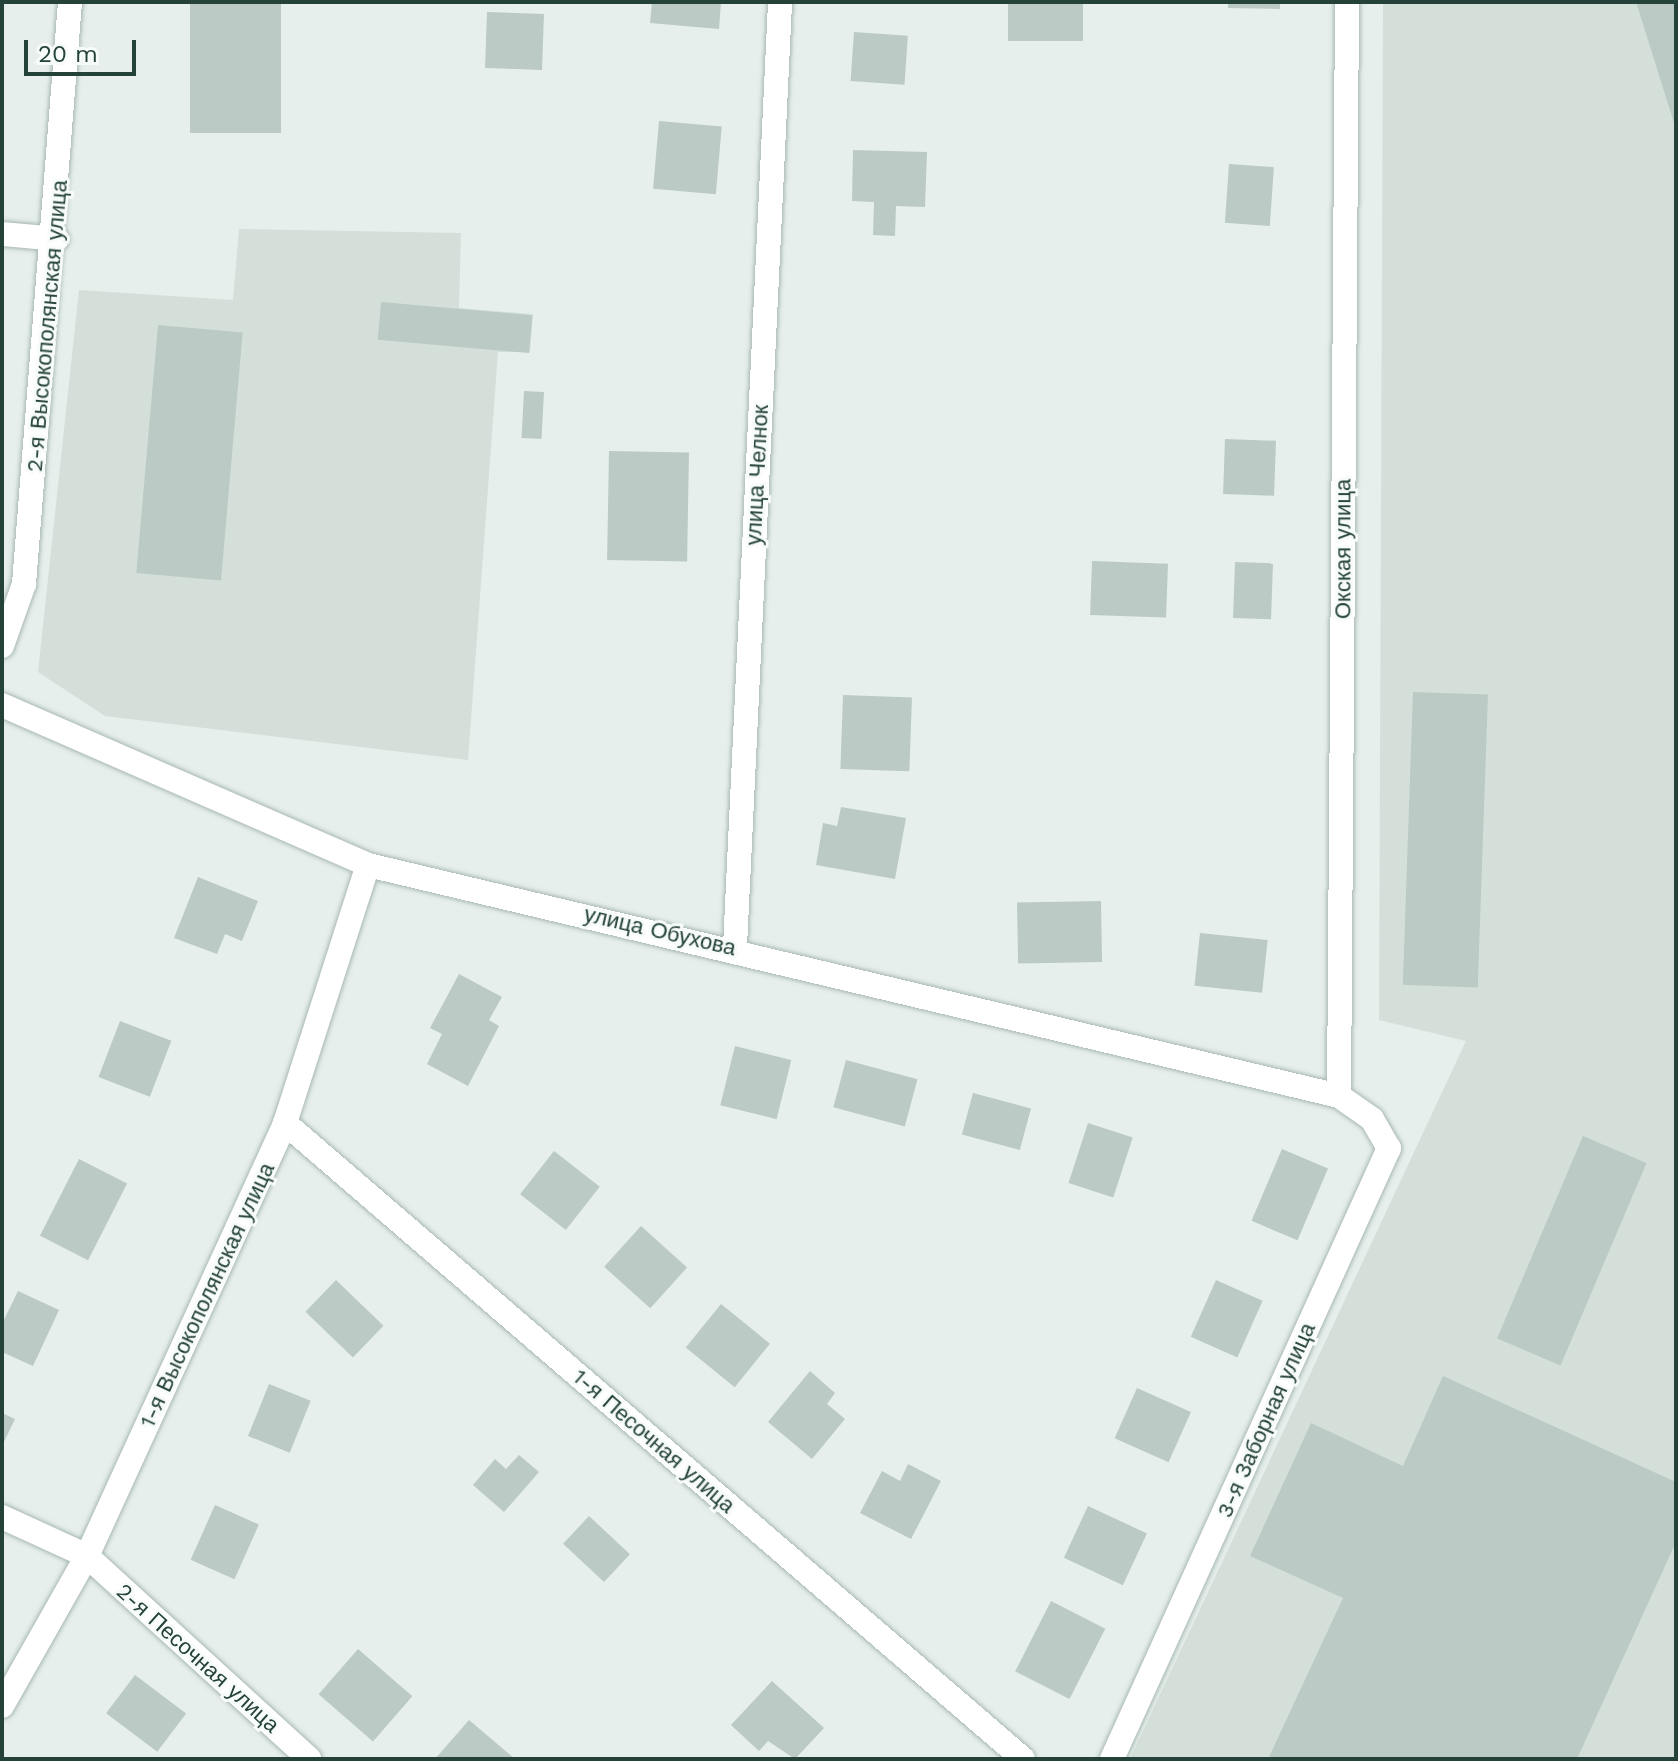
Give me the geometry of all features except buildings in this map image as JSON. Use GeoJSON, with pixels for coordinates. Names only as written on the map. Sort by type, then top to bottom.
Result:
{"type":"FeatureCollection","features":[{"type":"Feature","properties":{"kind":"street","name":"2-я Высокополянская улица"},"geometry":{"type":"LineString","coordinates":[[2,646],[24,584],[57,239],[70,2]]}},
{"type":"Feature","properties":{"kind":"street","name":"улица Челнок"},"geometry":{"type":"LineString","coordinates":[[735,947],[780,2]]}},
{"type":"Feature","properties":{"kind":"street","name":"Окская улица"},"geometry":{"type":"LineString","coordinates":[[1339,1096],[1347,2]]}},
{"type":"Feature","properties":{"kind":"street"},"geometry":{"type":"LineString","coordinates":[[2,234],[57,239]]}},
{"type":"Feature","properties":{"kind":"street","name":"улица Обухова"},"geometry":{"type":"LineString","coordinates":[[2,705],[368,865],[735,947],[1339,1096]]}},
{"type":"Feature","properties":{"kind":"street","name":"1-я Высокополянская улица"},"geometry":{"type":"LineString","coordinates":[[2,1706],[87,1556],[285,1123],[368,865]]}},
{"type":"Feature","properties":{"kind":"street","name":"3-я Заборная улица"},"geometry":{"type":"LineString","coordinates":[[1112,1759],[1389,1148],[1372,1119],[1339,1096]]}},
{"type":"Feature","properties":{"kind":"street","name":"1-я Песочная улица"},"geometry":{"type":"LineString","coordinates":[[285,1123],[1023,1759]]}},
{"type":"Feature","properties":{"kind":"street","name":"2-я Песочная улица"},"geometry":{"type":"LineString","coordinates":[[2,1517],[87,1556],[309,1759]]}},
{"type":"Feature","properties":{"kind":"shaded area"},"geometry":{"type":"Polygon","coordinates":[[[1383,2],[1676,2],[1676,1759],[1130,1759],[1466,1041],[1379,1020],[1383,2]]]}},
{"type":"Feature","properties":{"kind":"shaded area"},"geometry":{"type":"Polygon","coordinates":[[[239,229],[461,233],[459,308],[533,314],[530,352],[498,352],[468,760],[105,716],[38,672],[79,290],[233,300],[239,229]]]}}]}
